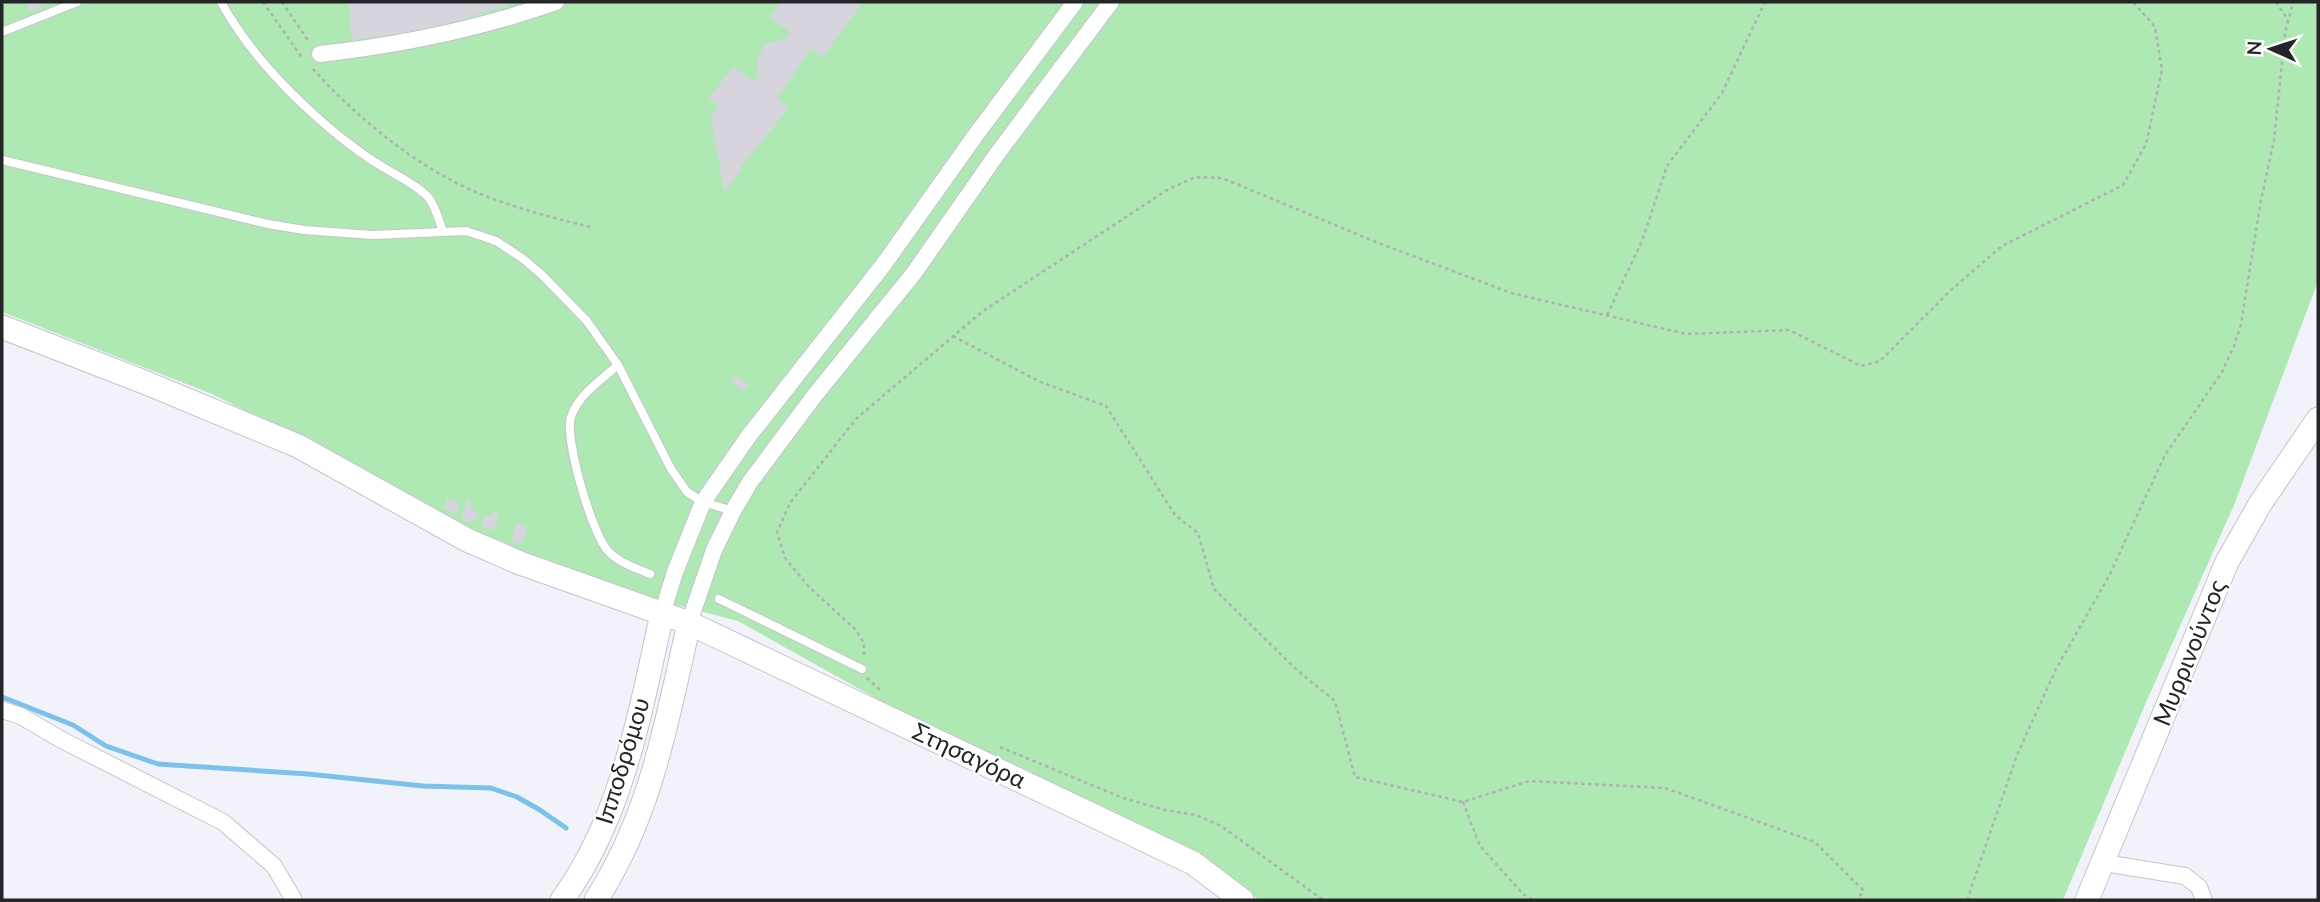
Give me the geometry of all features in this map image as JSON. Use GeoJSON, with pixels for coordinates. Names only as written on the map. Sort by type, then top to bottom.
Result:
{"type":"FeatureCollection","features":[{"type":"Feature","properties":{"kind":"main road","name":"Στησαγόρα"},"geometry":{"type":"LineString","coordinates":[[2,327],[298,446],[467,540],[520,563],[689,624],[1193,863],[1242,900]]}},
{"type":"Feature","properties":{"kind":"main road","name":"Μυρρινούντος"},"geometry":{"type":"LineString","coordinates":[[2087,900],[2227,562],[2260,504],[2318,419]]}},
{"type":"Feature","properties":{"kind":"main road","name":"Ιπποδρόμου"},"geometry":{"type":"LineString","coordinates":[[562,900],[596,845],[618,792],[639,719],[662,614]]}},
{"type":"Feature","properties":{"kind":"main road","name":"Ιπποδρόμου"},"geometry":{"type":"LineString","coordinates":[[596,900],[636,825],[648,790],[667,724],[689,624]]}},
{"type":"Feature","properties":{"kind":"street"},"geometry":{"type":"LineString","coordinates":[[320,54],[384,47],[439,37],[556,2]]}},
{"type":"Feature","properties":{"kind":"street"},"geometry":{"type":"LineString","coordinates":[[662,614],[675,572],[703,502],[748,437],[884,264],[1075,2]]}},
{"type":"Feature","properties":{"kind":"street"},"geometry":{"type":"LineString","coordinates":[[689,624],[709,561],[750,482],[815,395],[914,272],[997,154],[1111,2]]}},
{"type":"Feature","properties":{"kind":"street"},"geometry":{"type":"LineString","coordinates":[[975,136],[997,154]]}},
{"type":"Feature","properties":{"kind":"street"},"geometry":{"type":"LineString","coordinates":[[2,710],[21,716],[60,739],[223,822],[274,866],[294,900]]}},
{"type":"Feature","properties":{"kind":"street"},"geometry":{"type":"LineString","coordinates":[[2104,863],[2185,876],[2199,887],[2204,900]]}},
{"type":"Feature","properties":{"kind":"lane"},"geometry":{"type":"LineString","coordinates":[[2,32],[78,2]]}},
{"type":"Feature","properties":{"kind":"lane"},"geometry":{"type":"LineString","coordinates":[[221,2],[273,72],[317,117],[371,160],[428,198],[436,210],[443,232]]}},
{"type":"Feature","properties":{"kind":"lane"},"geometry":{"type":"LineString","coordinates":[[2,160],[268,224],[304,230],[373,234],[466,231],[496,241],[522,258],[586,320],[618,365],[671,469],[687,492],[703,502],[733,511]]}},
{"type":"Feature","properties":{"kind":"lane"},"geometry":{"type":"LineString","coordinates":[[618,365],[578,403],[570,419],[570,442],[593,526],[606,549],[618,559],[650,574]]}},
{"type":"Feature","properties":{"kind":"lane"},"geometry":{"type":"LineString","coordinates":[[719,599],[862,668]]}},
{"type":"Feature","properties":{"kind":"path"},"geometry":{"type":"LineString","coordinates":[[263,2],[303,58],[342,102],[384,137],[430,167],[481,195],[590,227]]}},
{"type":"Feature","properties":{"kind":"path"},"geometry":{"type":"LineString","coordinates":[[282,2],[307,40],[320,54]]}},
{"type":"Feature","properties":{"kind":"path"},"geometry":{"type":"LineString","coordinates":[[1607,315],[1642,241],[1668,166],[1722,93],[1765,2]]}},
{"type":"Feature","properties":{"kind":"path"},"geometry":{"type":"LineString","coordinates":[[882,692],[862,668],[864,643],[856,630],[809,587],[785,558],[777,532],[790,503],[856,419],[983,311],[1167,190],[1195,177],[1222,178],[1376,242],[1511,293],[1686,334],[1789,330],[1861,366],[1880,360],[1951,290],[2002,246],[2123,185],[2146,144],[2162,70],[2155,27],[2133,2]]}},
{"type":"Feature","properties":{"kind":"path"},"geometry":{"type":"LineString","coordinates":[[2276,2],[2288,20]]}},
{"type":"Feature","properties":{"kind":"path"},"geometry":{"type":"LineString","coordinates":[[1967,900],[2017,755],[2056,669],[2109,576],[2165,455],[2216,382],[2234,345],[2241,324],[2260,200],[2274,140],[2288,20],[2293,2]]}},
{"type":"Feature","properties":{"kind":"path"},"geometry":{"type":"LineString","coordinates":[[953,336],[1038,381],[1106,406],[1175,515],[1198,533],[1214,589],[1298,671],[1335,701],[1354,777],[1463,802],[1529,781],[1665,788],[1815,842],[1863,890],[1858,900]]}},
{"type":"Feature","properties":{"kind":"path"},"geometry":{"type":"LineString","coordinates":[[990,743],[1122,798],[1196,815],[1221,826],[1323,900]]}},
{"type":"Feature","properties":{"kind":"path"},"geometry":{"type":"LineString","coordinates":[[1463,802],[1480,846],[1523,894],[1533,900]]}},
{"type":"Feature","properties":{"kind":"green space"},"geometry":{"type":"Polygon","coordinates":[[[2,2],[2318,2],[2318,281],[2234,505],[2144,707],[2063,900],[1259,900],[1206,860],[913,719],[738,621],[611,588],[477,537],[413,497],[212,394],[2,312],[2,2]]]}},
{"type":"Feature","properties":{"kind":"building"},"geometry":{"type":"Polygon","coordinates":[[[26,2],[53,2],[30,11],[26,2]]]}},
{"type":"Feature","properties":{"kind":"building"},"geometry":{"type":"Polygon","coordinates":[[[349,2],[517,2],[446,24],[352,40],[349,2]]]}},
{"type":"Feature","properties":{"kind":"building"},"geometry":{"type":"Polygon","coordinates":[[[780,2],[863,2],[823,57],[811,49],[777,99],[789,108],[724,192],[711,116],[719,106],[709,98],[733,67],[754,81],[758,75],[757,60],[764,46],[769,42],[786,39],[790,32],[770,18],[780,2]]]}},
{"type":"Feature","properties":{"kind":"building"},"geometry":{"type":"Polygon","coordinates":[[[736,376],[748,384],[744,391],[731,382],[736,376]]]}},
{"type":"Feature","properties":{"kind":"building"},"geometry":{"type":"Polygon","coordinates":[[[447,498],[460,503],[456,513],[452,514],[444,509],[447,498]]]}},
{"type":"Feature","properties":{"kind":"building"},"geometry":{"type":"Polygon","coordinates":[[[467,500],[473,502],[470,509],[478,512],[475,522],[471,520],[470,523],[461,517],[467,500]]]}},
{"type":"Feature","properties":{"kind":"building"},"geometry":{"type":"Polygon","coordinates":[[[492,511],[498,513],[497,520],[494,530],[490,528],[489,531],[481,525],[485,515],[490,517],[492,511]]]}},
{"type":"Feature","properties":{"kind":"building"},"geometry":{"type":"Polygon","coordinates":[[[517,523],[528,527],[522,544],[518,545],[511,540],[517,523]]]}},
{"type":"Feature","properties":{"kind":"waterway"},"geometry":{"type":"LineString","coordinates":[[2,697],[73,725],[106,746],[158,764],[308,774],[423,786],[491,788],[517,797],[566,828]]}}]}
